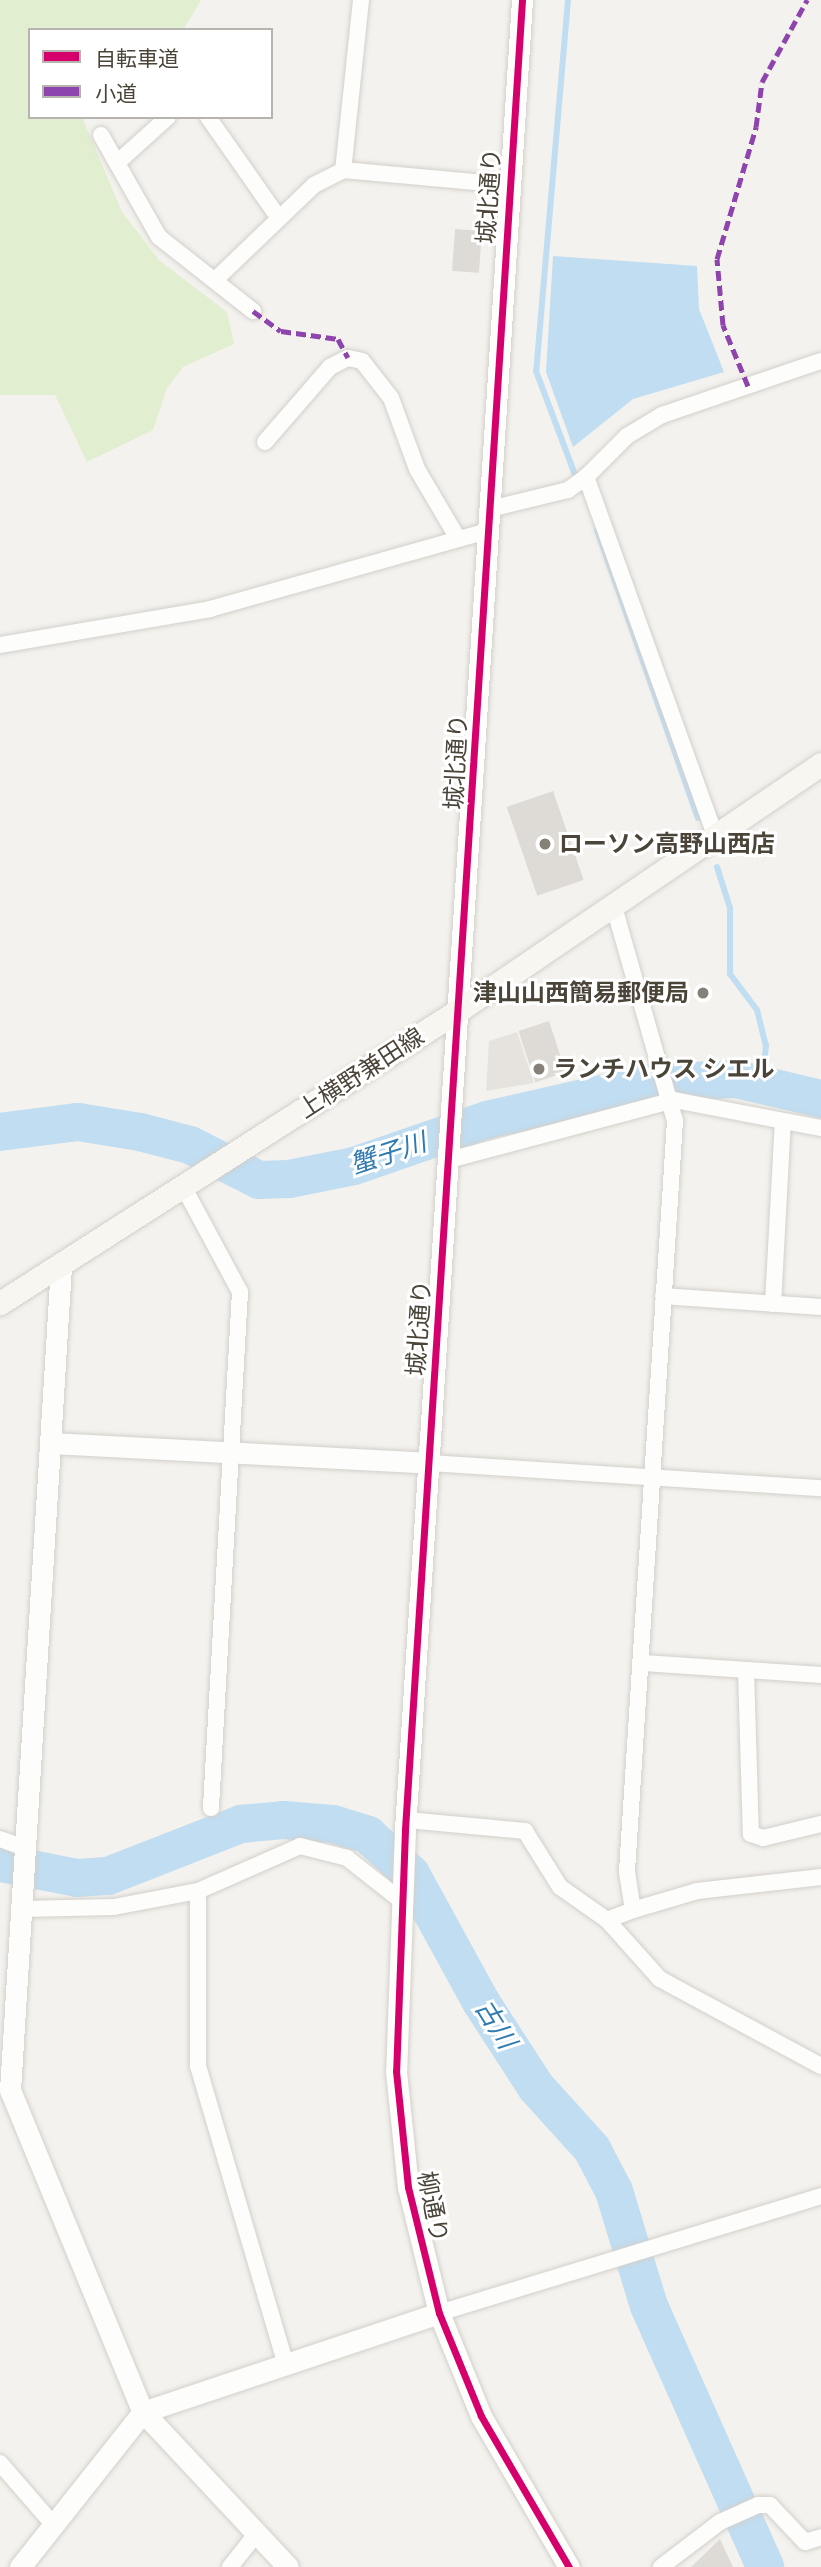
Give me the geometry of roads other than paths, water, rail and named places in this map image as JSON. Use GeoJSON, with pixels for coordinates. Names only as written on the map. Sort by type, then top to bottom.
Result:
{"type":"FeatureCollection","features":[{"type":"Feature","properties":{"kind":"main road","name":"上横野兼田線"},"geometry":{"type":"LineString","coordinates":[[0,1303],[462,1008],[821,764]]}},
{"type":"Feature","properties":{"kind":"street"},"geometry":{"type":"LineString","coordinates":[[344,170],[361,0]]}},
{"type":"Feature","properties":{"kind":"street","name":"城北通り"},"geometry":{"type":"LineString","coordinates":[[406,1825],[449,1156],[462,1008],[488,531],[522,0]]}},
{"type":"Feature","properties":{"kind":"street"},"geometry":{"type":"LineString","coordinates":[[118,162],[166,119]]}},
{"type":"Feature","properties":{"kind":"street"},"geometry":{"type":"LineString","coordinates":[[209,119],[278,217]]}},
{"type":"Feature","properties":{"kind":"street"},"geometry":{"type":"LineString","coordinates":[[101,135],[118,162],[141,215],[159,237],[253,311]]}},
{"type":"Feature","properties":{"kind":"street"},"geometry":{"type":"LineString","coordinates":[[215,280],[314,185],[344,170],[509,185]]}},
{"type":"Feature","properties":{"kind":"street"},"geometry":{"type":"LineString","coordinates":[[265,442],[330,367],[348,358],[362,361],[391,398],[417,469],[457,537]]}},
{"type":"Feature","properties":{"kind":"street"},"geometry":{"type":"LineString","coordinates":[[490,509],[568,490],[653,420],[821,361]]}},
{"type":"Feature","properties":{"kind":"street"},"geometry":{"type":"LineString","coordinates":[[586,477],[715,835]]}},
{"type":"Feature","properties":{"kind":"street"},"geometry":{"type":"LineString","coordinates":[[0,645],[210,609],[351,573],[457,537],[488,531]]}},
{"type":"Feature","properties":{"kind":"street"},"geometry":{"type":"LineString","coordinates":[[612,904],[674,1100],[650,1477],[644,1663],[626,1871],[633,1910]]}},
{"type":"Feature","properties":{"kind":"street"},"geometry":{"type":"LineString","coordinates":[[449,1156],[674,1100],[821,1128]]}},
{"type":"Feature","properties":{"kind":"street"},"geometry":{"type":"LineString","coordinates":[[773,1304],[783,1121]]}},
{"type":"Feature","properties":{"kind":"street"},"geometry":{"type":"LineString","coordinates":[[183,1186],[240,1292],[228,1453],[211,1808]]}},
{"type":"Feature","properties":{"kind":"street"},"geometry":{"type":"LineString","coordinates":[[61,1266],[28,1849],[20,1909],[5,2092],[144,2412],[288,2567]]}},
{"type":"Feature","properties":{"kind":"street"},"geometry":{"type":"LineString","coordinates":[[663,1296],[821,1307]]}},
{"type":"Feature","properties":{"kind":"street"},"geometry":{"type":"LineString","coordinates":[[52,1443],[430,1463],[821,1488]]}},
{"type":"Feature","properties":{"kind":"street"},"geometry":{"type":"LineString","coordinates":[[644,1663],[821,1675]]}},
{"type":"Feature","properties":{"kind":"street"},"geometry":{"type":"LineString","coordinates":[[746,1670],[751,1834],[763,1838],[821,1824]]}},
{"type":"Feature","properties":{"kind":"street"},"geometry":{"type":"LineString","coordinates":[[406,1825],[525,1831],[560,1887],[607,1920],[660,1979],[821,2066]]}},
{"type":"Feature","properties":{"kind":"street","name":"柳通り"},"geometry":{"type":"LineString","coordinates":[[406,1825],[396,2000],[401,2127],[439,2312],[481,2416],[569,2567]]}},
{"type":"Feature","properties":{"kind":"street"},"geometry":{"type":"LineString","coordinates":[[0,1839],[28,1849]]}},
{"type":"Feature","properties":{"kind":"street"},"geometry":{"type":"LineString","coordinates":[[20,1909],[114,1907],[198,1891],[300,1846],[347,1858],[403,1899]]}},
{"type":"Feature","properties":{"kind":"street"},"geometry":{"type":"LineString","coordinates":[[607,1920],[697,1891],[821,1877]]}},
{"type":"Feature","properties":{"kind":"street"},"geometry":{"type":"LineString","coordinates":[[198,1891],[198,2066],[285,2361]]}},
{"type":"Feature","properties":{"kind":"street"},"geometry":{"type":"LineString","coordinates":[[20,2567],[51,2522],[144,2412],[285,2361],[439,2312],[685,2242],[821,2196]]}},
{"type":"Feature","properties":{"kind":"street"},"geometry":{"type":"LineString","coordinates":[[0,2463],[51,2522]]}},
{"type":"Feature","properties":{"kind":"street"},"geometry":{"type":"LineString","coordinates":[[661,2567],[720,2522],[758,2505],[770,2505],[805,2542],[821,2537]]}},
{"type":"Feature","properties":{"kind":"street"},"geometry":{"type":"LineString","coordinates":[[230,2567],[257,2533]]}},
{"type":"Feature","properties":{"kind":"water"},"geometry":{"type":"Polygon","coordinates":[[[553,256],[697,266],[699,309],[724,372],[633,399],[573,447],[546,372],[553,256]]]}},
{"type":"Feature","properties":{"kind":"waterway"},"geometry":{"type":"LineString","coordinates":[[568,0],[536,371],[575,475]]}},
{"type":"Feature","properties":{"kind":"waterway"},"geometry":{"type":"LineString","coordinates":[[597,530],[698,818]]}},
{"type":"Feature","properties":{"kind":"waterway"},"geometry":{"type":"LineString","coordinates":[[717,867],[730,908],[730,974],[757,1010],[766,1045],[762,1084]]}},
{"type":"Feature","properties":{"kind":"waterway","name":"蟹子川"},"geometry":{"type":"LineString","coordinates":[[0,1132],[78,1122],[140,1132],[190,1145],[259,1180],[289,1179],[354,1166],[487,1120],[649,1083],[736,1079],[821,1099]]}},
{"type":"Feature","properties":{"kind":"waterway","name":"古川"},"geometry":{"type":"LineString","coordinates":[[0,1863],[77,1878],[108,1876],[241,1824],[283,1820],[333,1824],[368,1835],[411,1874],[481,2002],[536,2087],[592,2149],[614,2191],[649,2306],[765,2567]]}},
{"type":"Feature","properties":{"kind":"place","name":"ローソン高野山西店"},"geometry":{"type":"Point","coordinates":[545,844]}},
{"type":"Feature","properties":{"kind":"place","name":"津山山西簡易郵便局"},"geometry":{"type":"Point","coordinates":[703,993]}},
{"type":"Feature","properties":{"kind":"place","name":"ランチハウス シエル"},"geometry":{"type":"Point","coordinates":[539,1069]}}]}
